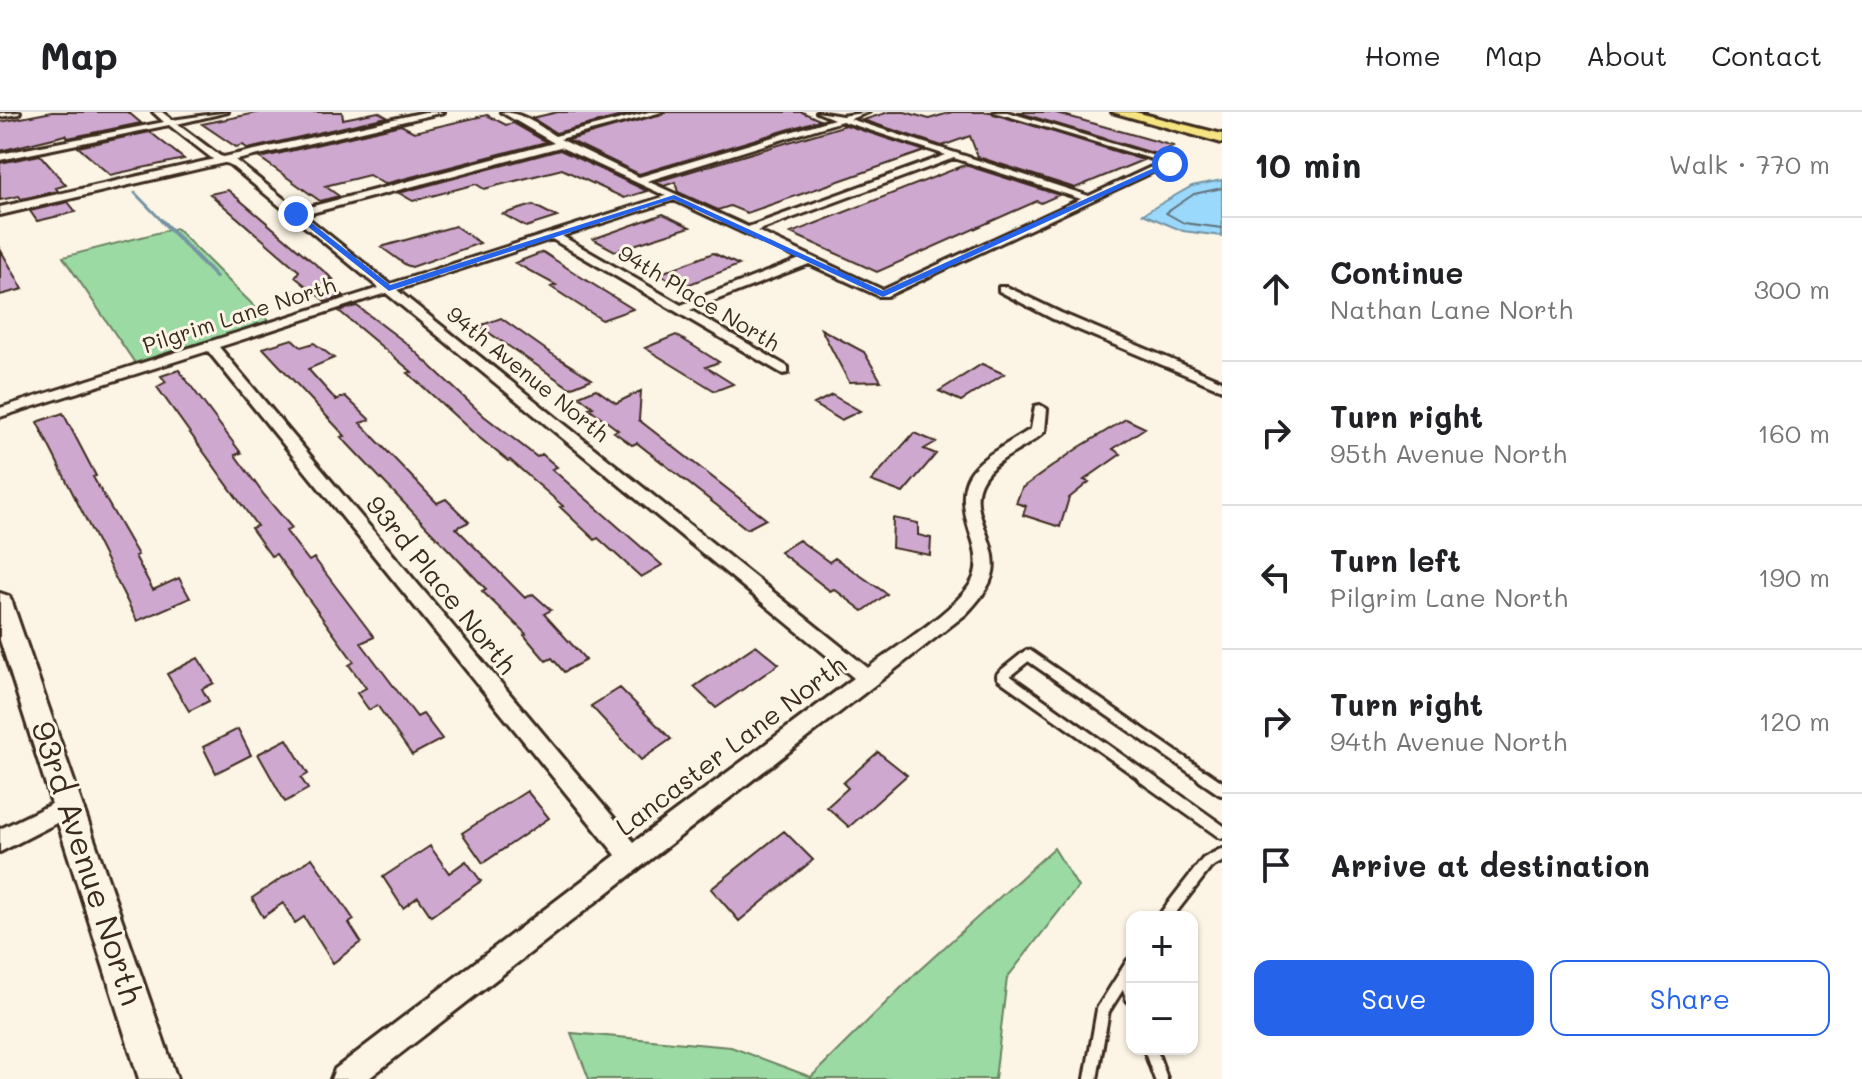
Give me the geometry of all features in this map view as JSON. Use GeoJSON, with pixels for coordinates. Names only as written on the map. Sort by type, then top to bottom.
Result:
{"type":"FeatureCollection","features":[{"type":"Feature","properties":{"kind":"highway"},"geometry":{"type":"LineString","coordinates":[[1119,112],[1222,139]]}},
{"type":"Feature","properties":{"kind":"highway"},"geometry":{"type":"LineString","coordinates":[[1159,112],[1222,128]]}},
{"type":"Feature","properties":{"kind":"street"},"geometry":{"type":"LineString","coordinates":[[0,115],[16,112]]}},
{"type":"Feature","properties":{"kind":"street","name":"94th Avenue North"},"geometry":{"type":"LineString","coordinates":[[157,112],[217,158],[232,162],[867,678]]}},
{"type":"Feature","properties":{"kind":"street"},"geometry":{"type":"LineString","coordinates":[[0,157],[224,112]]}},
{"type":"Feature","properties":{"kind":"street"},"geometry":{"type":"LineString","coordinates":[[0,211],[439,112]]}},
{"type":"Feature","properties":{"kind":"street"},"geometry":{"type":"LineString","coordinates":[[505,112],[530,123],[556,142],[883,294],[1170,162],[998,112]]}},
{"type":"Feature","properties":{"kind":"street"},"geometry":{"type":"LineString","coordinates":[[296,214],[658,112]]}},
{"type":"Feature","properties":{"kind":"street"},"geometry":{"type":"LineString","coordinates":[[821,112],[1089,199]]}},
{"type":"Feature","properties":{"kind":"street"},"geometry":{"type":"LineString","coordinates":[[639,180],[865,112]]}},
{"type":"Feature","properties":{"kind":"street"},"geometry":{"type":"LineString","coordinates":[[748,231],[955,155]]}},
{"type":"Feature","properties":{"kind":"street","name":"Pilgrim Lane North"},"geometry":{"type":"LineString","coordinates":[[0,413],[674,197]]}},
{"type":"Feature","properties":{"kind":"street","name":"94th Place North"},"geometry":{"type":"LineString","coordinates":[[554,236],[783,370]]}},
{"type":"Feature","properties":{"kind":"street"},"geometry":{"type":"LineString","coordinates":[[680,310],[808,260]]}},
{"type":"Feature","properties":{"kind":"street"},"geometry":{"type":"LineString","coordinates":[[1003,289],[1057,316],[1222,386]]}},
{"type":"Feature","properties":{"kind":"street","name":"93rd Place North"},"geometry":{"type":"LineString","coordinates":[[211,346],[632,857]]}},
{"type":"Feature","properties":{"kind":"street","name":"Lancaster Lane North"},"geometry":{"type":"LineString","coordinates":[[345,1079],[960,609],[976,592],[985,572],[984,549],[969,508],[969,491],[977,475],[1038,431],[1040,409]]}},
{"type":"Feature","properties":{"kind":"street","name":"93rd Avenue North"},"geometry":{"type":"LineString","coordinates":[[0,602],[158,1079]]}},
{"type":"Feature","properties":{"kind":"street"},"geometry":{"type":"LineString","coordinates":[[0,841],[68,806]]}},
{"type":"Feature","properties":{"kind":"lane"},"geometry":{"type":"LineString","coordinates":[[1222,789],[1028,655],[1002,676],[1222,832]]}},
{"type":"Feature","properties":{"kind":"lane"},"geometry":{"type":"LineString","coordinates":[[1170,911],[1207,863],[1222,855]]}},
{"type":"Feature","properties":{"kind":"lane"},"geometry":{"type":"LineString","coordinates":[[1091,1079],[1103,1010],[1126,973]]}},
{"type":"Feature","properties":{"kind":"lane"},"geometry":{"type":"LineString","coordinates":[[1152,1055],[1161,1079]]}},
{"type":"Feature","properties":{"kind":"green space"},"geometry":{"type":"Polygon","coordinates":[[[176,228],[269,321],[135,363],[63,257],[176,228]]]}},
{"type":"Feature","properties":{"kind":"green space"},"geometry":{"type":"Polygon","coordinates":[[[1054,848],[1078,887],[1007,978],[995,1079],[589,1079],[571,1033],[731,1047],[811,1077],[915,974],[1054,848]]]}},
{"type":"Feature","properties":{"kind":"water"},"geometry":{"type":"Polygon","coordinates":[[[1222,180],[1222,236],[1183,231],[1143,214],[1192,186],[1222,180]]]}},
{"type":"Feature","properties":{"kind":"building"},"geometry":{"type":"Polygon","coordinates":[[[52,112],[128,112],[141,123],[68,138],[66,135],[0,151],[0,122],[52,112]]]}},
{"type":"Feature","properties":{"kind":"building"},"geometry":{"type":"Polygon","coordinates":[[[261,112],[342,112],[343,119],[378,112],[387,117],[248,149],[243,145],[236,147],[202,124],[261,112]]]}},
{"type":"Feature","properties":{"kind":"building"},"geometry":{"type":"Polygon","coordinates":[[[558,112],[637,112],[556,133],[532,118],[558,112]]]}},
{"type":"Feature","properties":{"kind":"building"},"geometry":{"type":"Polygon","coordinates":[[[665,112],[802,112],[820,120],[639,174],[569,140],[665,112]]]}},
{"type":"Feature","properties":{"kind":"building"},"geometry":{"type":"Polygon","coordinates":[[[889,112],[905,112],[929,119],[952,112],[991,112],[1143,160],[1075,188],[978,157],[970,136],[942,146],[863,120],[889,112]]]}},
{"type":"Feature","properties":{"kind":"building"},"geometry":{"type":"Polygon","coordinates":[[[1017,112],[1053,112],[1173,146],[1156,154],[1017,112]]]}},
{"type":"Feature","properties":{"kind":"building"},"geometry":{"type":"Polygon","coordinates":[[[487,115],[506,125],[513,123],[546,142],[384,184],[369,175],[325,186],[339,196],[320,201],[260,158],[401,125],[414,132],[487,115]]]}},
{"type":"Feature","properties":{"kind":"building"},"geometry":{"type":"Polygon","coordinates":[[[846,125],[925,151],[747,213],[730,206],[718,210],[678,192],[675,182],[664,186],[655,182],[846,125]]]}},
{"type":"Feature","properties":{"kind":"building"},"geometry":{"type":"Polygon","coordinates":[[[150,132],[184,159],[110,175],[78,147],[150,132]]]}},
{"type":"Feature","properties":{"kind":"building"},"geometry":{"type":"Polygon","coordinates":[[[560,150],[647,191],[624,198],[562,169],[484,189],[476,184],[413,201],[399,193],[560,150]]]}},
{"type":"Feature","properties":{"kind":"building"},"geometry":{"type":"Polygon","coordinates":[[[40,155],[66,185],[56,188],[58,191],[0,200],[0,163],[40,155]]]}},
{"type":"Feature","properties":{"kind":"building"},"geometry":{"type":"Polygon","coordinates":[[[965,165],[1059,195],[1041,203],[1037,201],[877,272],[791,233],[965,165]]]}},
{"type":"Feature","properties":{"kind":"building"},"geometry":{"type":"Polygon","coordinates":[[[228,190],[333,279],[325,281],[344,296],[326,302],[295,277],[299,271],[210,194],[228,190]]]}},
{"type":"Feature","properties":{"kind":"building"},"geometry":{"type":"Polygon","coordinates":[[[68,202],[76,212],[37,221],[30,211],[68,202]]]}},
{"type":"Feature","properties":{"kind":"building"},"geometry":{"type":"Polygon","coordinates":[[[533,205],[557,217],[526,227],[503,214],[533,205]]]}},
{"type":"Feature","properties":{"kind":"building"},"geometry":{"type":"Polygon","coordinates":[[[663,214],[690,227],[615,251],[593,239],[663,214]]]}},
{"type":"Feature","properties":{"kind":"building"},"geometry":{"type":"Polygon","coordinates":[[[455,226],[480,243],[412,267],[381,247],[455,226]]]}},
{"type":"Feature","properties":{"kind":"building"},"geometry":{"type":"Polygon","coordinates":[[[0,249],[23,289],[0,295],[0,249]]]}},
{"type":"Feature","properties":{"kind":"building"},"geometry":{"type":"Polygon","coordinates":[[[543,252],[633,309],[602,320],[551,287],[556,285],[515,263],[543,252]]]}},
{"type":"Feature","properties":{"kind":"building"},"geometry":{"type":"Polygon","coordinates":[[[713,253],[739,265],[682,287],[659,274],[713,253]]]}},
{"type":"Feature","properties":{"kind":"building"},"geometry":{"type":"Polygon","coordinates":[[[357,306],[406,343],[484,416],[537,457],[542,454],[557,467],[552,469],[662,565],[641,577],[598,538],[595,540],[560,507],[563,506],[476,435],[408,373],[412,372],[339,311],[357,306]]]}},
{"type":"Feature","properties":{"kind":"building"},"geometry":{"type":"Polygon","coordinates":[[[501,318],[592,379],[570,388],[479,326],[501,318]]]}},
{"type":"Feature","properties":{"kind":"building"},"geometry":{"type":"Polygon","coordinates":[[[821,329],[864,352],[881,381],[849,382],[821,329]]]}},
{"type":"Feature","properties":{"kind":"building"},"geometry":{"type":"Polygon","coordinates":[[[676,335],[719,362],[706,367],[733,384],[715,391],[645,348],[676,335]]]}},
{"type":"Feature","properties":{"kind":"building"},"geometry":{"type":"Polygon","coordinates":[[[292,339],[301,347],[314,343],[334,358],[308,369],[336,400],[345,396],[370,420],[360,423],[437,503],[446,499],[469,522],[456,528],[525,598],[533,594],[551,610],[544,614],[586,660],[564,672],[552,658],[546,661],[526,634],[482,591],[486,589],[341,437],[345,436],[263,348],[292,339]]]}},
{"type":"Feature","properties":{"kind":"building"},"geometry":{"type":"Polygon","coordinates":[[[982,364],[1004,374],[961,401],[939,391],[982,364]]]}},
{"type":"Feature","properties":{"kind":"building"},"geometry":{"type":"Polygon","coordinates":[[[179,370],[241,453],[235,455],[292,528],[286,531],[309,561],[314,558],[374,637],[361,643],[417,717],[423,714],[442,739],[412,755],[377,705],[369,710],[357,693],[366,688],[349,665],[354,662],[276,554],[271,556],[251,528],[257,526],[157,387],[166,382],[161,376],[179,370]]]}},
{"type":"Feature","properties":{"kind":"building"},"geometry":{"type":"Polygon","coordinates":[[[596,389],[616,403],[641,391],[639,420],[766,519],[747,529],[637,443],[632,445],[614,432],[618,430],[589,408],[593,407],[579,396],[596,389]]]}},
{"type":"Feature","properties":{"kind":"building"},"geometry":{"type":"Polygon","coordinates":[[[832,395],[860,411],[841,420],[814,404],[832,395]]]}},
{"type":"Feature","properties":{"kind":"building"},"geometry":{"type":"Polygon","coordinates":[[[63,413],[96,476],[93,477],[138,555],[135,556],[153,590],[179,578],[190,598],[137,621],[37,422],[63,413]]]}},
{"type":"Feature","properties":{"kind":"building"},"geometry":{"type":"Polygon","coordinates":[[[1126,419],[1145,428],[1113,449],[1121,454],[1084,480],[1089,482],[1069,498],[1060,527],[1023,515],[1026,506],[1016,503],[1022,488],[1126,419]]]}},
{"type":"Feature","properties":{"kind":"building"},"geometry":{"type":"Polygon","coordinates":[[[914,433],[936,442],[924,449],[936,454],[903,493],[871,481],[914,433]]]}},
{"type":"Feature","properties":{"kind":"building"},"geometry":{"type":"Polygon","coordinates":[[[893,518],[918,523],[918,535],[931,538],[930,555],[892,548],[893,518]]]}},
{"type":"Feature","properties":{"kind":"building"},"geometry":{"type":"Polygon","coordinates":[[[799,540],[829,562],[835,558],[887,594],[863,611],[834,589],[830,591],[780,552],[799,540]]]}},
{"type":"Feature","properties":{"kind":"building"},"geometry":{"type":"Polygon","coordinates":[[[756,645],[779,664],[716,708],[694,687],[756,645]]]}},
{"type":"Feature","properties":{"kind":"building"},"geometry":{"type":"Polygon","coordinates":[[[198,658],[214,683],[202,689],[209,701],[189,711],[167,674],[198,658]]]}},
{"type":"Feature","properties":{"kind":"building"},"geometry":{"type":"Polygon","coordinates":[[[620,688],[671,739],[641,760],[591,706],[620,688]]]}},
{"type":"Feature","properties":{"kind":"building"},"geometry":{"type":"Polygon","coordinates":[[[238,729],[251,755],[216,773],[203,747],[238,729]]]}},
{"type":"Feature","properties":{"kind":"building"},"geometry":{"type":"Polygon","coordinates":[[[287,739],[308,774],[301,778],[308,789],[285,802],[258,754],[287,739]]]}},
{"type":"Feature","properties":{"kind":"building"},"geometry":{"type":"Polygon","coordinates":[[[878,752],[907,775],[849,827],[827,807],[848,788],[843,783],[878,752]]]}},
{"type":"Feature","properties":{"kind":"building"},"geometry":{"type":"Polygon","coordinates":[[[527,791],[549,818],[483,863],[462,833],[527,791]]]}},
{"type":"Feature","properties":{"kind":"building"},"geometry":{"type":"Polygon","coordinates":[[[784,831],[813,860],[739,921],[711,889],[784,831]]]}},
{"type":"Feature","properties":{"kind":"building"},"geometry":{"type":"Polygon","coordinates":[[[430,846],[449,873],[466,861],[481,881],[431,916],[418,897],[403,908],[383,877],[430,846]]]}},
{"type":"Feature","properties":{"kind":"building"},"geometry":{"type":"Polygon","coordinates":[[[312,858],[354,920],[349,923],[361,942],[333,963],[304,917],[295,923],[283,903],[263,917],[252,898],[312,858]]]}},
{"type":"Feature","properties":{"kind":"waterway"},"geometry":{"type":"LineString","coordinates":[[135,193],[163,222]]}},
{"type":"Feature","properties":{"kind":"waterway"},"geometry":{"type":"LineString","coordinates":[[161,220],[216,277]]}},
{"type":"Feature","properties":{"kind":"route"},"geometry":{"type":"LineString","coordinates":[[296,214],[389,289],[674,197],[883,294],[1170,164]]}}]}
